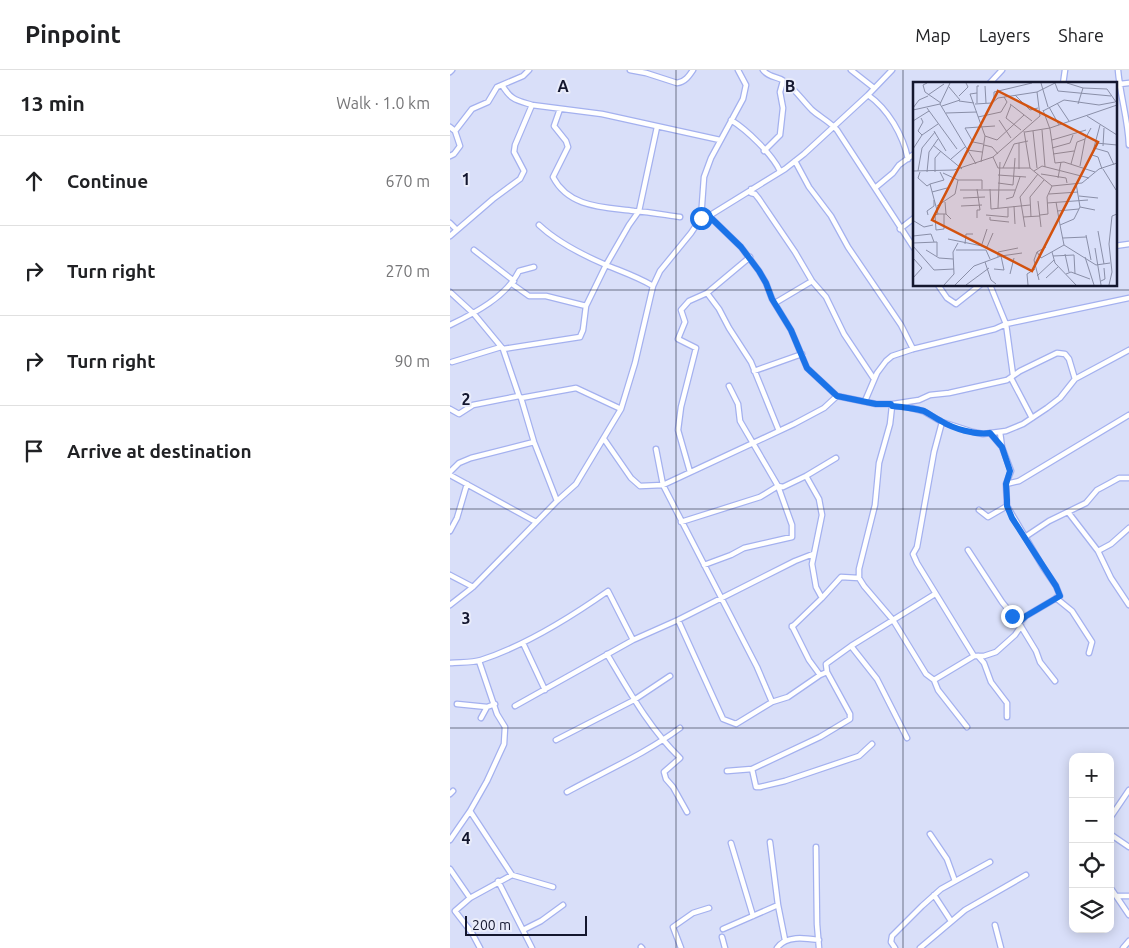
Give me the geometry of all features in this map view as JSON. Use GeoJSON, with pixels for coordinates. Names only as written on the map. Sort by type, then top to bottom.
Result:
{"type":"FeatureCollection","features":[{"type":"Feature","properties":{"kind":"street"},"geometry":{"type":"LineString","coordinates":[[455,131],[472,110],[488,102],[497,87],[523,76],[529,70]]}},
{"type":"Feature","properties":{"kind":"street"},"geometry":{"type":"LineString","coordinates":[[630,70],[646,73],[677,84],[682,83],[694,70]]}},
{"type":"Feature","properties":{"kind":"street"},"geometry":{"type":"LineString","coordinates":[[450,606],[473,587],[556,500],[576,484],[621,409],[635,363],[653,286],[660,271],[691,233],[703,213],[704,177],[711,158],[746,92],[743,77],[738,70]]}},
{"type":"Feature","properties":{"kind":"street"},"geometry":{"type":"LineString","coordinates":[[764,70],[771,77],[783,81],[813,111],[835,127],[913,247]]}},
{"type":"Feature","properties":{"kind":"street"},"geometry":{"type":"LineString","coordinates":[[851,70],[874,88]]}},
{"type":"Feature","properties":{"kind":"street"},"geometry":{"type":"LineString","coordinates":[[709,216],[795,161],[835,127],[892,70]]}},
{"type":"Feature","properties":{"kind":"street"},"geometry":{"type":"LineString","coordinates":[[992,82],[1002,70]]}},
{"type":"Feature","properties":{"kind":"street"},"geometry":{"type":"LineString","coordinates":[[1118,70],[1127,111],[1129,145]]}},
{"type":"Feature","properties":{"kind":"street"},"geometry":{"type":"LineString","coordinates":[[764,151],[780,135],[783,108],[780,92],[783,81]]}},
{"type":"Feature","properties":{"kind":"street"},"geometry":{"type":"LineString","coordinates":[[1120,84],[1129,83]]}},
{"type":"Feature","properties":{"kind":"street"},"geometry":{"type":"LineString","coordinates":[[502,85],[513,100],[532,105],[602,114],[720,140]]}},
{"type":"Feature","properties":{"kind":"street"},"geometry":{"type":"LineString","coordinates":[[868,95],[885,110],[906,150],[912,156],[899,165],[893,173],[875,188]]}},
{"type":"Feature","properties":{"kind":"street"},"geometry":{"type":"LineString","coordinates":[[450,236],[493,199],[520,179],[524,171],[514,152],[515,145],[532,105]]}},
{"type":"Feature","properties":{"kind":"street"},"geometry":{"type":"LineString","coordinates":[[560,109],[554,126],[566,141],[568,147],[553,177],[566,195],[588,206],[680,217]]}},
{"type":"Feature","properties":{"kind":"street"},"geometry":{"type":"LineString","coordinates":[[731,120],[743,127],[776,162],[780,170]]}},
{"type":"Feature","properties":{"kind":"street"},"geometry":{"type":"LineString","coordinates":[[450,127],[455,131],[460,146],[450,156]]}},
{"type":"Feature","properties":{"kind":"street"},"geometry":{"type":"LineString","coordinates":[[452,362],[502,348],[580,337],[583,330],[586,306],[606,265],[629,224],[639,211],[657,127]]}},
{"type":"Feature","properties":{"kind":"street"},"geometry":{"type":"LineString","coordinates":[[795,161],[809,187],[831,216],[848,247],[901,325],[913,349]]}},
{"type":"Feature","properties":{"kind":"street"},"geometry":{"type":"LineString","coordinates":[[751,189],[751,193],[755,194],[759,199],[812,281],[826,298],[844,334],[874,379]]}},
{"type":"Feature","properties":{"kind":"street"},"geometry":{"type":"LineString","coordinates":[[703,213],[709,216],[750,257],[791,330],[807,368],[837,396],[923,411],[942,422],[973,432],[983,434],[1000,432],[1013,429],[1060,398],[1074,379],[1127,352]]}},
{"type":"Feature","properties":{"kind":"street"},"geometry":{"type":"LineString","coordinates":[[900,229],[913,219]]}},
{"type":"Feature","properties":{"kind":"street"},"geometry":{"type":"LineString","coordinates":[[450,222],[457,230]]}},
{"type":"Feature","properties":{"kind":"street"},"geometry":{"type":"LineString","coordinates":[[539,225],[549,235],[606,265],[639,278],[653,286]]}},
{"type":"Feature","properties":{"kind":"street"},"geometry":{"type":"LineString","coordinates":[[1116,246],[1129,244]]}},
{"type":"Feature","properties":{"kind":"street"},"geometry":{"type":"LineString","coordinates":[[474,250],[485,257],[529,296],[546,296],[586,306]]}},
{"type":"Feature","properties":{"kind":"street"},"geometry":{"type":"LineString","coordinates":[[690,472],[678,430],[681,407],[696,348],[678,340],[685,322],[681,310],[689,301],[707,293],[750,257]]}},
{"type":"Feature","properties":{"kind":"street"},"geometry":{"type":"LineString","coordinates":[[450,325],[474,314],[513,282],[519,271],[534,267]]}},
{"type":"Feature","properties":{"kind":"street"},"geometry":{"type":"LineString","coordinates":[[775,303],[812,281]]}},
{"type":"Feature","properties":{"kind":"street"},"geometry":{"type":"LineString","coordinates":[[939,286],[947,298],[956,304],[979,286]]}},
{"type":"Feature","properties":{"kind":"street"},"geometry":{"type":"LineString","coordinates":[[990,286],[1006,324],[1012,376],[1032,418]]}},
{"type":"Feature","properties":{"kind":"street"},"geometry":{"type":"LineString","coordinates":[[450,292],[474,314],[502,348],[556,500]]}},
{"type":"Feature","properties":{"kind":"street"},"geometry":{"type":"LineString","coordinates":[[707,293],[719,309],[754,371],[778,431]]}},
{"type":"Feature","properties":{"kind":"street"},"geometry":{"type":"LineString","coordinates":[[865,401],[874,379],[889,358],[913,349],[995,329],[1006,324],[1129,298]]}},
{"type":"Feature","properties":{"kind":"street"},"geometry":{"type":"LineString","coordinates":[[892,405],[919,400],[930,395],[988,385],[1012,376],[1058,353],[1065,354],[1069,359],[1074,379]]}},
{"type":"Feature","properties":{"kind":"street"},"geometry":{"type":"LineString","coordinates":[[754,371],[802,354]]}},
{"type":"Feature","properties":{"kind":"street"},"geometry":{"type":"LineString","coordinates":[[704,565],[744,548],[792,537],[792,525],[778,486],[740,421],[738,404],[729,386]]}},
{"type":"Feature","properties":{"kind":"street"},"geometry":{"type":"LineString","coordinates":[[450,409],[459,414],[474,405],[576,388],[621,409]]}},
{"type":"Feature","properties":{"kind":"street"},"geometry":{"type":"LineString","coordinates":[[604,438],[631,478],[640,486],[663,485],[754,444],[824,408],[837,396]]}},
{"type":"Feature","properties":{"kind":"street"},"geometry":{"type":"LineString","coordinates":[[892,405],[890,424],[879,463],[875,505],[859,569],[859,578],[893,620],[926,674],[934,680],[938,690],[967,727]]}},
{"type":"Feature","properties":{"kind":"street"},"geometry":{"type":"LineString","coordinates":[[1006,484],[1015,483],[1129,415]]}},
{"type":"Feature","properties":{"kind":"street"},"geometry":{"type":"LineString","coordinates":[[942,422],[934,452],[917,547],[913,554],[935,594],[976,656],[984,663]]}},
{"type":"Feature","properties":{"kind":"street"},"geometry":{"type":"LineString","coordinates":[[934,680],[976,656],[984,656],[1000,649],[1015,635],[1026,616],[1060,596],[1056,586],[1007,506],[1006,484],[1010,471],[1002,447],[1000,432]]}},
{"type":"Feature","properties":{"kind":"street"},"geometry":{"type":"LineString","coordinates":[[990,433],[1002,447]]}},
{"type":"Feature","properties":{"kind":"street"},"geometry":{"type":"LineString","coordinates":[[534,442],[471,458],[459,463],[450,474],[536,522]]}},
{"type":"Feature","properties":{"kind":"street"},"geometry":{"type":"LineString","coordinates":[[656,449],[663,485],[772,702]]}},
{"type":"Feature","properties":{"kind":"street"},"geometry":{"type":"LineString","coordinates":[[681,522],[760,497],[778,486],[783,487],[806,476],[836,458]]}},
{"type":"Feature","properties":{"kind":"street"},"geometry":{"type":"LineString","coordinates":[[806,476],[819,499],[822,515],[812,564],[816,587],[822,598]]}},
{"type":"Feature","properties":{"kind":"street"},"geometry":{"type":"LineString","coordinates":[[1025,537],[1086,503],[1097,490],[1119,478],[1129,478]]}},
{"type":"Feature","properties":{"kind":"street"},"geometry":{"type":"LineString","coordinates":[[450,532],[457,518],[466,484]]}},
{"type":"Feature","properties":{"kind":"street"},"geometry":{"type":"LineString","coordinates":[[979,510],[988,517],[1007,506]]}},
{"type":"Feature","properties":{"kind":"street"},"geometry":{"type":"LineString","coordinates":[[1068,512],[1098,551],[1111,578],[1129,605]]}},
{"type":"Feature","properties":{"kind":"street"},"geometry":{"type":"LineString","coordinates":[[1098,551],[1111,544],[1129,528]]}},
{"type":"Feature","properties":{"kind":"street"},"geometry":{"type":"LineString","coordinates":[[968,550],[1002,602],[1020,624],[1033,644],[1040,662],[1055,682]]}},
{"type":"Feature","properties":{"kind":"street"},"geometry":{"type":"LineString","coordinates":[[515,706],[633,640],[678,620],[794,561],[813,554]]}},
{"type":"Feature","properties":{"kind":"street"},"geometry":{"type":"LineString","coordinates":[[450,575],[473,587]]}},
{"type":"Feature","properties":{"kind":"street"},"geometry":{"type":"LineString","coordinates":[[820,675],[809,660],[792,626],[841,577],[859,578]]}},
{"type":"Feature","properties":{"kind":"street"},"geometry":{"type":"LineString","coordinates":[[450,663],[479,660],[523,643],[580,610],[608,591],[633,640]]}},
{"type":"Feature","properties":{"kind":"street"},"geometry":{"type":"LineString","coordinates":[[727,771],[752,769],[820,737],[850,719],[850,714],[827,672],[826,664],[851,646],[935,594]]}},
{"type":"Feature","properties":{"kind":"street"},"geometry":{"type":"LineString","coordinates":[[1056,598],[1072,611],[1092,642],[1089,653]]}},
{"type":"Feature","properties":{"kind":"street"},"geometry":{"type":"LineString","coordinates":[[678,620],[723,719],[736,724],[772,702],[788,697],[827,672]]}},
{"type":"Feature","properties":{"kind":"street"},"geometry":{"type":"LineString","coordinates":[[523,643],[546,690]]}},
{"type":"Feature","properties":{"kind":"street"},"geometry":{"type":"LineString","coordinates":[[851,646],[878,679],[897,715],[906,738]]}},
{"type":"Feature","properties":{"kind":"street"},"geometry":{"type":"LineString","coordinates":[[607,654],[634,700],[662,741],[680,758],[664,772],[666,779],[673,787],[687,812]]}},
{"type":"Feature","properties":{"kind":"street"},"geometry":{"type":"LineString","coordinates":[[984,656],[984,663],[989,678],[1007,704],[1006,717]]}},
{"type":"Feature","properties":{"kind":"street"},"geometry":{"type":"LineString","coordinates":[[450,840],[470,811],[504,744],[505,727],[498,714],[479,660]]}},
{"type":"Feature","properties":{"kind":"street"},"geometry":{"type":"LineString","coordinates":[[556,740],[634,700],[670,676]]}},
{"type":"Feature","properties":{"kind":"street"},"geometry":{"type":"LineString","coordinates":[[458,704],[487,707],[495,704]]}},
{"type":"Feature","properties":{"kind":"street"},"geometry":{"type":"LineString","coordinates":[[481,718],[487,707]]}},
{"type":"Feature","properties":{"kind":"street"},"geometry":{"type":"LineString","coordinates":[[567,792],[619,766],[662,741],[680,728]]}},
{"type":"Feature","properties":{"kind":"street"},"geometry":{"type":"LineString","coordinates":[[752,769],[756,787],[760,787],[859,756],[872,744]]}},
{"type":"Feature","properties":{"kind":"street"},"geometry":{"type":"LineString","coordinates":[[1114,812],[1129,790]]}},
{"type":"Feature","properties":{"kind":"street"},"geometry":{"type":"LineString","coordinates":[[470,811],[512,874],[552,887]]}},
{"type":"Feature","properties":{"kind":"street"},"geometry":{"type":"LineString","coordinates":[[930,834],[946,859],[955,881]]}},
{"type":"Feature","properties":{"kind":"street"},"geometry":{"type":"LineString","coordinates":[[1114,837],[1129,847]]}},
{"type":"Feature","properties":{"kind":"street"},"geometry":{"type":"LineString","coordinates":[[770,842],[778,905],[785,940]]}},
{"type":"Feature","properties":{"kind":"street"},"geometry":{"type":"LineString","coordinates":[[731,843],[753,916]]}},
{"type":"Feature","properties":{"kind":"street"},"geometry":{"type":"LineString","coordinates":[[816,847],[819,948]]}},
{"type":"Feature","properties":{"kind":"street"},"geometry":{"type":"LineString","coordinates":[[895,948],[890,939],[892,936],[934,895],[990,862]]}},
{"type":"Feature","properties":{"kind":"street"},"geometry":{"type":"LineString","coordinates":[[450,869],[470,898]]}},
{"type":"Feature","properties":{"kind":"street"},"geometry":{"type":"LineString","coordinates":[[455,911],[470,898],[512,874]]}},
{"type":"Feature","properties":{"kind":"street"},"geometry":{"type":"LineString","coordinates":[[920,948],[951,921],[986,897],[1026,875]]}},
{"type":"Feature","properties":{"kind":"street"},"geometry":{"type":"LineString","coordinates":[[498,881],[532,948]]}},
{"type":"Feature","properties":{"kind":"street"},"geometry":{"type":"LineString","coordinates":[[1111,888],[1129,915]]}},
{"type":"Feature","properties":{"kind":"street"},"geometry":{"type":"LineString","coordinates":[[934,895],[951,921]]}},
{"type":"Feature","properties":{"kind":"street"},"geometry":{"type":"LineString","coordinates":[[1117,896],[1129,896]]}},
{"type":"Feature","properties":{"kind":"street"},"geometry":{"type":"LineString","coordinates":[[523,930],[541,921],[562,905]]}},
{"type":"Feature","properties":{"kind":"street"},"geometry":{"type":"LineString","coordinates":[[723,930],[778,905]]}},
{"type":"Feature","properties":{"kind":"street"},"geometry":{"type":"LineString","coordinates":[[450,907],[472,933],[480,948]]}},
{"type":"Feature","properties":{"kind":"street"},"geometry":{"type":"LineString","coordinates":[[680,948],[673,927],[693,914],[709,908]]}},
{"type":"Feature","properties":{"kind":"street"},"geometry":{"type":"LineString","coordinates":[[995,925],[1001,948]]}},
{"type":"Feature","properties":{"kind":"street"},"geometry":{"type":"LineString","coordinates":[[722,937],[725,948]]}},
{"type":"Feature","properties":{"kind":"street"},"geometry":{"type":"LineString","coordinates":[[777,948],[785,940],[805,938],[819,940]]}},
{"type":"Feature","properties":{"kind":"street"},"geometry":{"type":"LineString","coordinates":[[1124,948],[1129,941]]}},
{"type":"Feature","properties":{"kind":"route"},"geometry":{"type":"LineString","coordinates":[[701,218],[703,213],[709,216],[750,257],[791,330],[807,368],[837,396],[923,411],[942,422],[958,428],[983,434],[990,433],[1002,447],[1010,471],[1006,484],[1007,506],[1012,518],[1056,586],[1060,596],[1019,622],[1012,616]]}}]}
